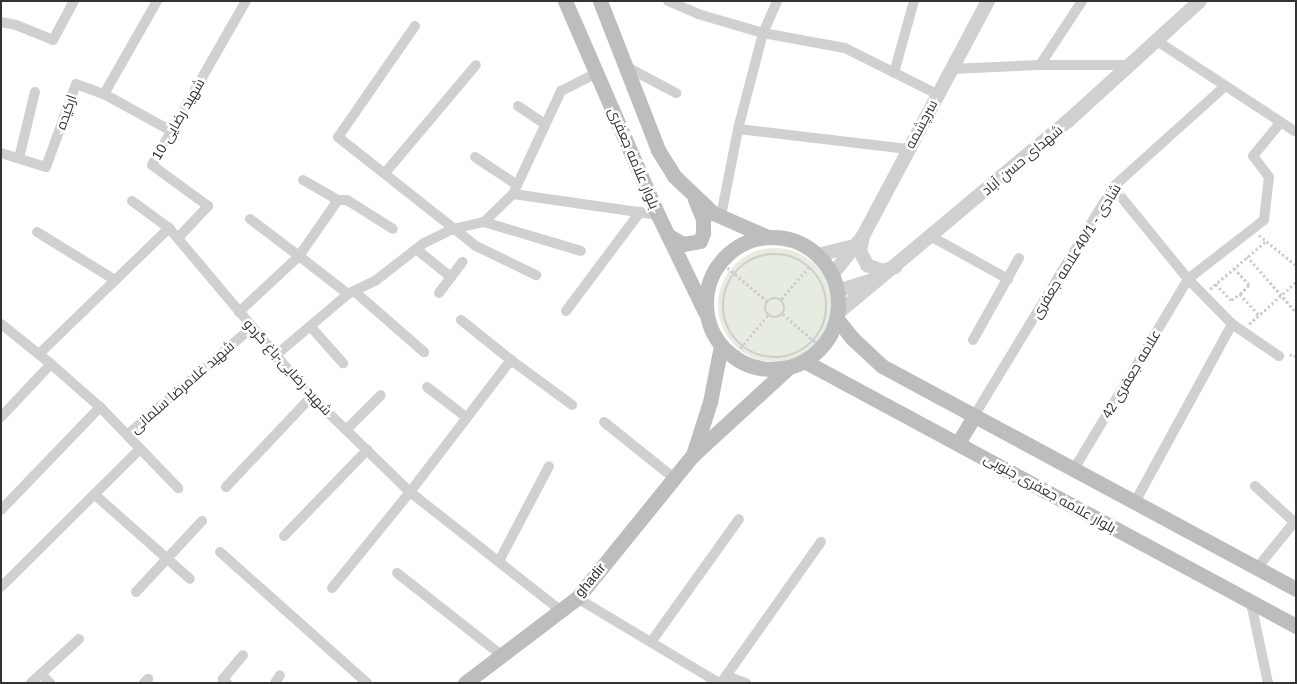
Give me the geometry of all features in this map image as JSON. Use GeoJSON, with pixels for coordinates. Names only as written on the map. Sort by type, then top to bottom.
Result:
{"type":"FeatureCollection","features":[{"type":"Feature","properties":{"kind":"main road","name":"بلوار علامه جعفری"},"geometry":{"type":"LineString","coordinates":[[565,1],[658,215],[706,313],[711,331],[722,346],[738,351],[741,362],[764,368],[789,367]]}},
{"type":"Feature","properties":{"kind":"main road","name":"بلوار علامه جعفری"},"geometry":{"type":"LineString","coordinates":[[600,1],[658,150],[674,176],[713,213],[768,237]]}},
{"type":"Feature","properties":{"kind":"main road"},"geometry":{"type":"LineString","coordinates":[[668,236],[682,244],[700,241],[704,233],[703,219],[694,197]]}},
{"type":"Feature","properties":{"kind":"main road"},"geometry":{"type":"LineString","coordinates":[[693,455],[789,367],[804,360],[817,344],[830,335],[837,316],[837,291],[832,275],[818,255],[804,244],[786,238],[768,237],[742,244],[720,261],[707,286],[706,313]]}},
{"type":"Feature","properties":{"kind":"main road"},"geometry":{"type":"LineString","coordinates":[[837,316],[852,338],[882,366],[1296,589]]}},
{"type":"Feature","properties":{"kind":"main road"},"geometry":{"type":"LineString","coordinates":[[693,455],[710,402],[722,346]]}},
{"type":"Feature","properties":{"kind":"main road","name":"بلوار علامه جعفری جنوبی"},"geometry":{"type":"LineString","coordinates":[[804,360],[1296,626]]}},
{"type":"Feature","properties":{"kind":"main road"},"geometry":{"type":"LineString","coordinates":[[958,443],[974,416]]}},
{"type":"Feature","properties":{"kind":"main road","name":"ghadir"},"geometry":{"type":"LineString","coordinates":[[473,680],[500,654],[577,598],[693,455]]}},
{"type":"Feature","properties":{"kind":"street"},"geometry":{"type":"LineString","coordinates":[[1,22],[16,25],[54,40],[74,1]]}},
{"type":"Feature","properties":{"kind":"street"},"geometry":{"type":"LineString","coordinates":[[104,94],[158,1]]}},
{"type":"Feature","properties":{"kind":"street","name":"شهید رضایی 10"},"geometry":{"type":"LineString","coordinates":[[178,238],[208,206],[152,164],[246,1]]}},
{"type":"Feature","properties":{"kind":"street"},"geometry":{"type":"LineString","coordinates":[[668,1],[698,14],[762,33],[844,48],[937,94]]}},
{"type":"Feature","properties":{"kind":"street"},"geometry":{"type":"LineString","coordinates":[[721,216],[738,129],[762,33],[777,1]]}},
{"type":"Feature","properties":{"kind":"street"},"geometry":{"type":"LineString","coordinates":[[894,72],[914,1]]}},
{"type":"Feature","properties":{"kind":"street","name":"سرچشمه"},"geometry":{"type":"LineString","coordinates":[[832,275],[859,241],[988,1]]}},
{"type":"Feature","properties":{"kind":"street"},"geometry":{"type":"LineString","coordinates":[[1040,65],[1082,1]]}},
{"type":"Feature","properties":{"kind":"street","name":"شهدای حسن آباد"},"geometry":{"type":"LineString","coordinates":[[837,316],[932,237],[1130,65],[1200,1]]}},
{"type":"Feature","properties":{"kind":"street"},"geometry":{"type":"LineString","coordinates":[[415,26],[338,137],[476,246],[536,274]]}},
{"type":"Feature","properties":{"kind":"street"},"geometry":{"type":"LineString","coordinates":[[1157,41],[1296,132]]}},
{"type":"Feature","properties":{"kind":"street"},"geometry":{"type":"LineString","coordinates":[[385,173],[476,65]]}},
{"type":"Feature","properties":{"kind":"street"},"geometry":{"type":"LineString","coordinates":[[951,69],[1040,65],[1130,65]]}},
{"type":"Feature","properties":{"kind":"street"},"geometry":{"type":"LineString","coordinates":[[625,66],[676,93]]}},
{"type":"Feature","properties":{"kind":"street"},"geometry":{"type":"LineString","coordinates":[[484,222],[515,190],[560,91],[596,73]]}},
{"type":"Feature","properties":{"kind":"street","name":"ارکیده"},"geometry":{"type":"LineString","coordinates":[[1,153],[46,167],[76,84],[104,94],[171,131]]}},
{"type":"Feature","properties":{"kind":"street","name":"شادی - 40/1علامه جعفری"},"geometry":{"type":"LineString","coordinates":[[974,416],[1114,187],[1225,86]]}},
{"type":"Feature","properties":{"kind":"street"},"geometry":{"type":"LineString","coordinates":[[19,158],[35,92]]}},
{"type":"Feature","properties":{"kind":"street"},"geometry":{"type":"LineString","coordinates":[[518,106],[545,124]]}},
{"type":"Feature","properties":{"kind":"street"},"geometry":{"type":"LineString","coordinates":[[1188,279],[1264,220],[1269,177],[1252,156],[1280,123]]}},
{"type":"Feature","properties":{"kind":"street"},"geometry":{"type":"LineString","coordinates":[[738,129],[908,148]]}},
{"type":"Feature","properties":{"kind":"street"},"geometry":{"type":"LineString","coordinates":[[475,156],[515,190],[658,215]]}},
{"type":"Feature","properties":{"kind":"street"},"geometry":{"type":"LineString","coordinates":[[303,180],[338,200],[347,200],[393,229]]}},
{"type":"Feature","properties":{"kind":"street"},"geometry":{"type":"LineString","coordinates":[[1114,187],[1188,279],[1232,324],[1279,356]]}},
{"type":"Feature","properties":{"kind":"street"},"geometry":{"type":"LineString","coordinates":[[239,312],[299,256],[338,200]]}},
{"type":"Feature","properties":{"kind":"street","name":"شهید رضایی-باغ گردو"},"geometry":{"type":"LineString","coordinates":[[132,201],[169,228],[312,396],[410,492],[560,610]]}},
{"type":"Feature","properties":{"kind":"street"},"geometry":{"type":"LineString","coordinates":[[566,311],[640,212]]}},
{"type":"Feature","properties":{"kind":"street"},"geometry":{"type":"LineString","coordinates":[[250,219],[351,292],[424,352]]}},
{"type":"Feature","properties":{"kind":"street"},"geometry":{"type":"LineString","coordinates":[[276,355],[351,292],[375,281],[416,249],[453,229],[484,222],[581,251]]}},
{"type":"Feature","properties":{"kind":"street"},"geometry":{"type":"LineString","coordinates":[[39,354],[169,228]]}},
{"type":"Feature","properties":{"kind":"street"},"geometry":{"type":"LineString","coordinates":[[37,232],[116,280]]}},
{"type":"Feature","properties":{"kind":"street"},"geometry":{"type":"LineString","coordinates":[[932,237],[1008,279]]}},
{"type":"Feature","properties":{"kind":"street"},"geometry":{"type":"LineString","coordinates":[[818,255],[859,241],[860,251],[867,266],[883,271],[898,265]]}},
{"type":"Feature","properties":{"kind":"street"},"geometry":{"type":"LineString","coordinates":[[416,249],[451,277]]}},
{"type":"Feature","properties":{"kind":"street"},"geometry":{"type":"LineString","coordinates":[[974,340],[1018,258]]}},
{"type":"Feature","properties":{"kind":"street"},"geometry":{"type":"LineString","coordinates":[[439,293],[462,262]]}},
{"type":"Feature","properties":{"kind":"street"},"geometry":{"type":"LineString","coordinates":[[837,291],[884,276]]}},
{"type":"Feature","properties":{"kind":"street","name":"علامه جعفری 42"},"geometry":{"type":"LineString","coordinates":[[1074,470],[1188,279]]}},
{"type":"Feature","properties":{"kind":"street"},"geometry":{"type":"LineString","coordinates":[[461,320],[572,405]]}},
{"type":"Feature","properties":{"kind":"street","name":"شهید غلامرضا سلمانی"},"geometry":{"type":"LineString","coordinates":[[1,324],[100,407],[127,435],[252,327]]}},
{"type":"Feature","properties":{"kind":"street"},"geometry":{"type":"LineString","coordinates":[[1135,502],[1232,324]]}},
{"type":"Feature","properties":{"kind":"street"},"geometry":{"type":"LineString","coordinates":[[310,326],[343,363]]}},
{"type":"Feature","properties":{"kind":"street"},"geometry":{"type":"LineString","coordinates":[[332,588],[410,492],[511,360]]}},
{"type":"Feature","properties":{"kind":"street"},"geometry":{"type":"LineString","coordinates":[[1,418],[51,364]]}},
{"type":"Feature","properties":{"kind":"street"},"geometry":{"type":"LineString","coordinates":[[427,387],[466,417]]}},
{"type":"Feature","properties":{"kind":"street"},"geometry":{"type":"LineString","coordinates":[[346,430],[381,395]]}},
{"type":"Feature","properties":{"kind":"street"},"geometry":{"type":"LineString","coordinates":[[226,487],[312,396]]}},
{"type":"Feature","properties":{"kind":"street"},"geometry":{"type":"LineString","coordinates":[[1,510],[100,407]]}},
{"type":"Feature","properties":{"kind":"street"},"geometry":{"type":"LineString","coordinates":[[604,422],[674,478]]}},
{"type":"Feature","properties":{"kind":"street"},"geometry":{"type":"LineString","coordinates":[[127,435],[178,488]]}},
{"type":"Feature","properties":{"kind":"street"},"geometry":{"type":"LineString","coordinates":[[1,587],[140,449]]}},
{"type":"Feature","properties":{"kind":"street"},"geometry":{"type":"LineString","coordinates":[[284,536],[367,450]]}},
{"type":"Feature","properties":{"kind":"street"},"geometry":{"type":"LineString","coordinates":[[499,561],[549,466]]}},
{"type":"Feature","properties":{"kind":"street"},"geometry":{"type":"LineString","coordinates":[[1255,486],[1295,521],[1257,568]]}},
{"type":"Feature","properties":{"kind":"street"},"geometry":{"type":"LineString","coordinates":[[94,494],[190,579]]}},
{"type":"Feature","properties":{"kind":"street"},"geometry":{"type":"LineString","coordinates":[[651,642],[740,519]]}},
{"type":"Feature","properties":{"kind":"street"},"geometry":{"type":"LineString","coordinates":[[136,592],[202,521]]}},
{"type":"Feature","properties":{"kind":"street"},"geometry":{"type":"LineString","coordinates":[[721,683],[821,542]]}},
{"type":"Feature","properties":{"kind":"street"},"geometry":{"type":"LineString","coordinates":[[220,552],[367,683]]}},
{"type":"Feature","properties":{"kind":"street"},"geometry":{"type":"LineString","coordinates":[[397,573],[500,654]]}},
{"type":"Feature","properties":{"kind":"street"},"geometry":{"type":"LineString","coordinates":[[577,598],[721,683]]}},
{"type":"Feature","properties":{"kind":"street"},"geometry":{"type":"LineString","coordinates":[[1251,603],[1268,683]]}},
{"type":"Feature","properties":{"kind":"street"},"geometry":{"type":"LineString","coordinates":[[31,683],[79,639]]}},
{"type":"Feature","properties":{"kind":"street"},"geometry":{"type":"LineString","coordinates":[[228,683],[223,679],[242,655]]}},
{"type":"Feature","properties":{"kind":"street"},"geometry":{"type":"LineString","coordinates":[[41,674],[50,683]]}},
{"type":"Feature","properties":{"kind":"street"},"geometry":{"type":"LineString","coordinates":[[721,683],[732,678],[746,683]]}},
{"type":"Feature","properties":{"kind":"path"},"geometry":{"type":"LineString","coordinates":[[1252,230],[1296,265]]}},
{"type":"Feature","properties":{"kind":"path"},"geometry":{"type":"LineString","coordinates":[[1209,290],[1266,241]]}},
{"type":"Feature","properties":{"kind":"path"},"geometry":{"type":"LineString","coordinates":[[738,351],[724,318],[723,304],[726,289],[735,274],[756,258],[770,255],[785,256],[799,261],[809,268],[820,281],[826,295],[827,309],[817,344]]}},
{"type":"Feature","properties":{"kind":"path"},"geometry":{"type":"LineString","coordinates":[[781,300],[818,255]]}},
{"type":"Feature","properties":{"kind":"path"},"geometry":{"type":"LineString","coordinates":[[1248,256],[1296,312]]}},
{"type":"Feature","properties":{"kind":"path"},"geometry":{"type":"LineString","coordinates":[[720,261],[767,301]]}},
{"type":"Feature","properties":{"kind":"path"},"geometry":{"type":"LineString","coordinates":[[1216,284],[1231,300],[1240,294],[1249,285],[1234,268]]}},
{"type":"Feature","properties":{"kind":"path"},"geometry":{"type":"LineString","coordinates":[[1244,331],[1296,282]]}},
{"type":"Feature","properties":{"kind":"path"},"geometry":{"type":"LineString","coordinates":[[1240,294],[1259,315]]}},
{"type":"Feature","properties":{"kind":"path"},"geometry":{"type":"LineString","coordinates":[[767,301],[775,298],[781,300],[785,306],[783,314]]}},
{"type":"Feature","properties":{"kind":"path"},"geometry":{"type":"LineString","coordinates":[[767,301],[765,307],[768,316]]}},
{"type":"Feature","properties":{"kind":"path"},"geometry":{"type":"LineString","coordinates":[[783,314],[817,344]]}},
{"type":"Feature","properties":{"kind":"path"},"geometry":{"type":"LineString","coordinates":[[768,316],[774,318],[783,314]]}},
{"type":"Feature","properties":{"kind":"path"},"geometry":{"type":"LineString","coordinates":[[738,351],[768,316]]}},
{"type":"Feature","properties":{"kind":"path"},"geometry":{"type":"LineString","coordinates":[[738,351],[780,358],[794,355],[807,347],[817,344]]}},
{"type":"Feature","properties":{"kind":"shaded area"},"geometry":{"type":"Polygon","coordinates":[[[775,248],[797,252],[815,265],[828,283],[832,305],[828,327],[815,345],[797,358],[775,362],[753,358],[735,345],[722,327],[718,305],[722,283],[735,265],[753,252],[775,248]]]}}]}
